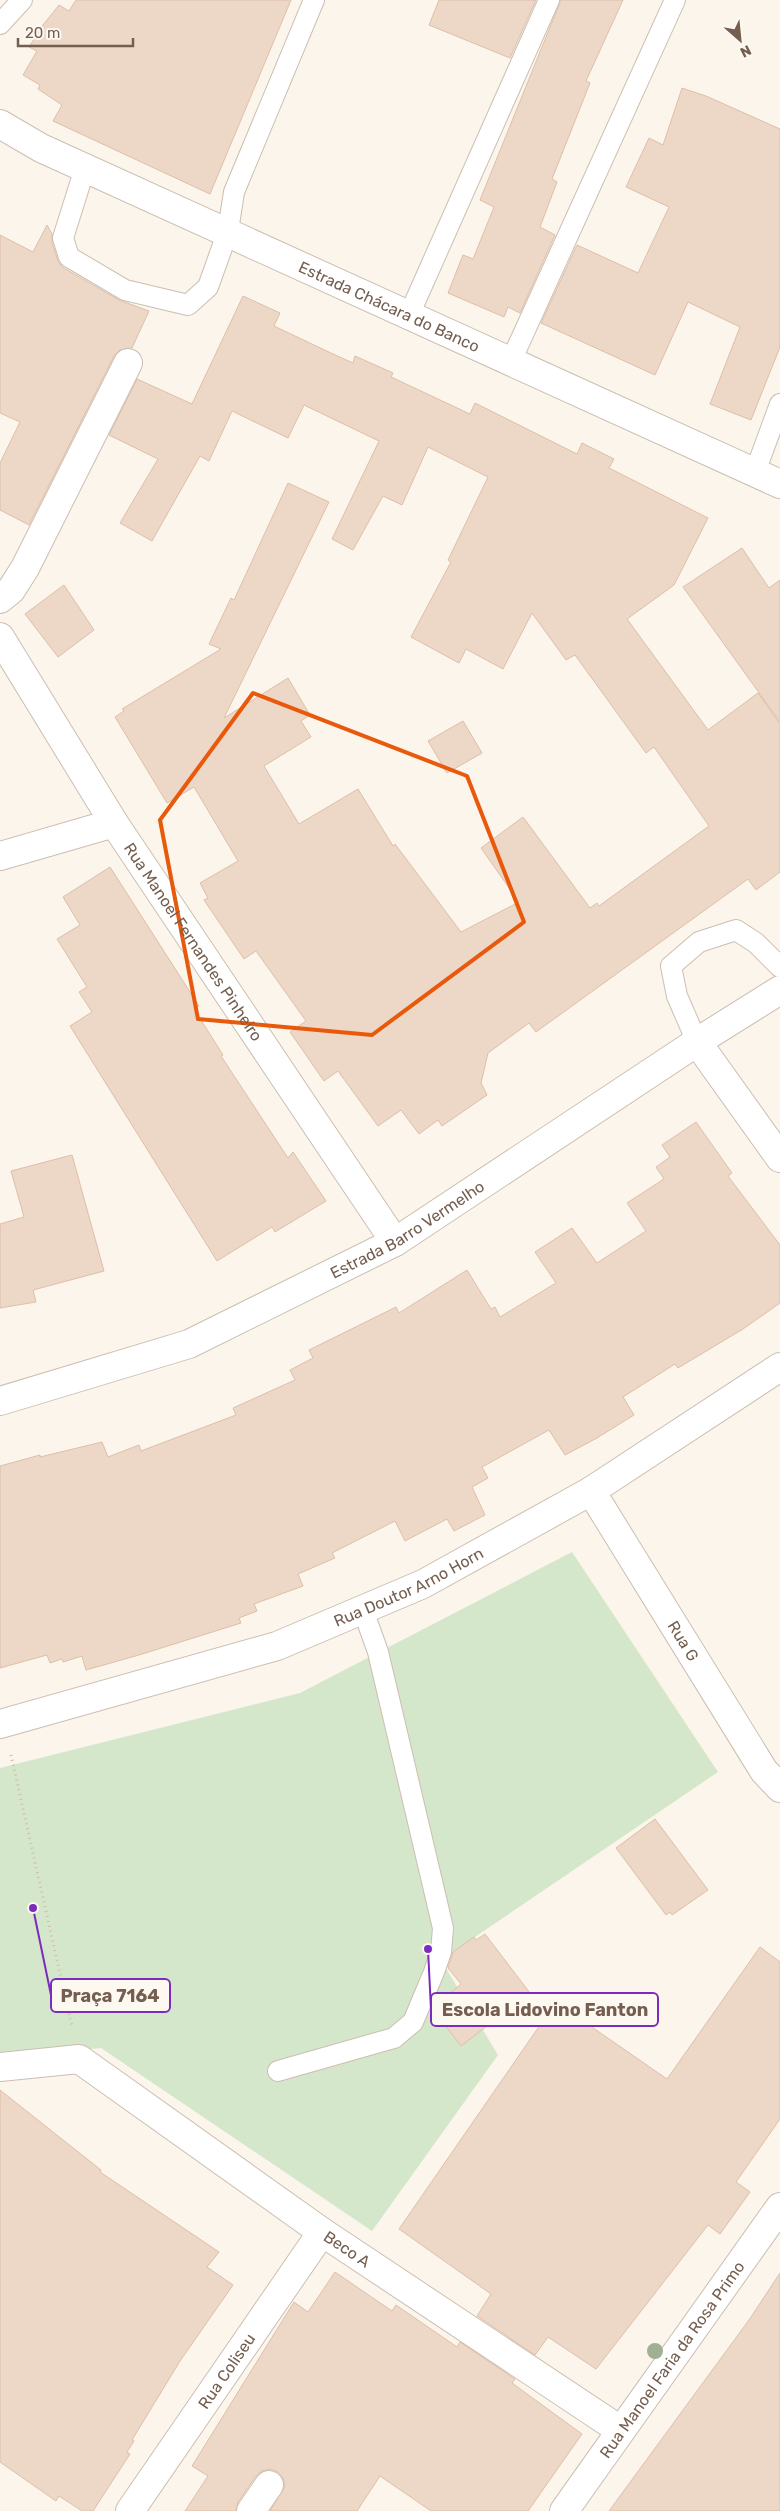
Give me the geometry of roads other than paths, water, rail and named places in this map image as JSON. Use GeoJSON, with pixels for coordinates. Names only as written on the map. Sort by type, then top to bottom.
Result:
{"type":"FeatureCollection","features":[{"type":"Feature","properties":{"kind":"street","name":"Estrada Chácara do Banco"},"geometry":{"type":"LineString","coordinates":[[0,124],[41,148],[780,484]]}},
{"type":"Feature","properties":{"kind":"street"},"geometry":{"type":"LineString","coordinates":[[0,599],[11,590],[25,568],[128,363]]}},
{"type":"Feature","properties":{"kind":"street","name":"Rua Manoel Fernandes Pinheiro"},"geometry":{"type":"LineString","coordinates":[[0,637],[114,823],[395,1242]]}},
{"type":"Feature","properties":{"kind":"street"},"geometry":{"type":"LineString","coordinates":[[0,856],[114,823]]}},
{"type":"Feature","properties":{"kind":"street","name":"Estrada Barro Vermelho"},"geometry":{"type":"LineString","coordinates":[[0,1401],[189,1344],[395,1242],[697,1042],[780,990]]}},
{"type":"Feature","properties":{"kind":"street"},"geometry":{"type":"LineString","coordinates":[[697,1042],[780,1158]]}},
{"type":"Feature","properties":{"kind":"street","name":"Rua Doutor Arno Horn"},"geometry":{"type":"LineString","coordinates":[[2,1723],[277,1646],[423,1584],[591,1491],[780,1367]]}},
{"type":"Feature","properties":{"kind":"street","name":"Rua G"},"geometry":{"type":"LineString","coordinates":[[591,1491],[764,1770],[780,1788]]}},
{"type":"Feature","properties":{"kind":"street","name":"Beco A"},"geometry":{"type":"LineString","coordinates":[[0,2067],[79,2059],[322,2232],[620,2430]]}},
{"type":"Feature","properties":{"kind":"street","name":"Rua Manoel Faria da Rosa Primo"},"geometry":{"type":"LineString","coordinates":[[564,2511],[780,2207]]}},
{"type":"Feature","properties":{"kind":"street","name":"Rua Coliseu"},"geometry":{"type":"LineString","coordinates":[[130,2511],[322,2232]]}},
{"type":"Feature","properties":{"kind":"street"},"geometry":{"type":"LineString","coordinates":[[251,2511],[269,2485]]}},
{"type":"Feature","properties":{"kind":"lane"},"geometry":{"type":"LineString","coordinates":[[0,24],[22,0]]}},
{"type":"Feature","properties":{"kind":"lane"},"geometry":{"type":"LineString","coordinates":[[85,168],[63,238],[69,257],[125,290],[188,305],[208,287],[228,232],[234,192],[314,0]]}},
{"type":"Feature","properties":{"kind":"lane"},"geometry":{"type":"LineString","coordinates":[[409,314],[550,0]]}},
{"type":"Feature","properties":{"kind":"lane"},"geometry":{"type":"LineString","coordinates":[[511,361],[676,0]]}},
{"type":"Feature","properties":{"kind":"lane"},"geometry":{"type":"LineString","coordinates":[[755,472],[780,404]]}},
{"type":"Feature","properties":{"kind":"lane"},"geometry":{"type":"LineString","coordinates":[[697,1042],[677,996],[671,966],[699,942],[736,930],[756,943],[780,967]]}},
{"type":"Feature","properties":{"kind":"lane"},"geometry":{"type":"LineString","coordinates":[[278,2071],[394,2038],[412,2022],[440,1952],[443,1928],[378,1652],[363,1610]]}},
{"type":"Feature","properties":{"kind":"place","name":"Praça 7164"},"geometry":{"type":"Point","coordinates":[33,1908]}},
{"type":"Feature","properties":{"kind":"place","name":"Escola Lidovino Fanton"},"geometry":{"type":"Point","coordinates":[428,1949]}}]}
